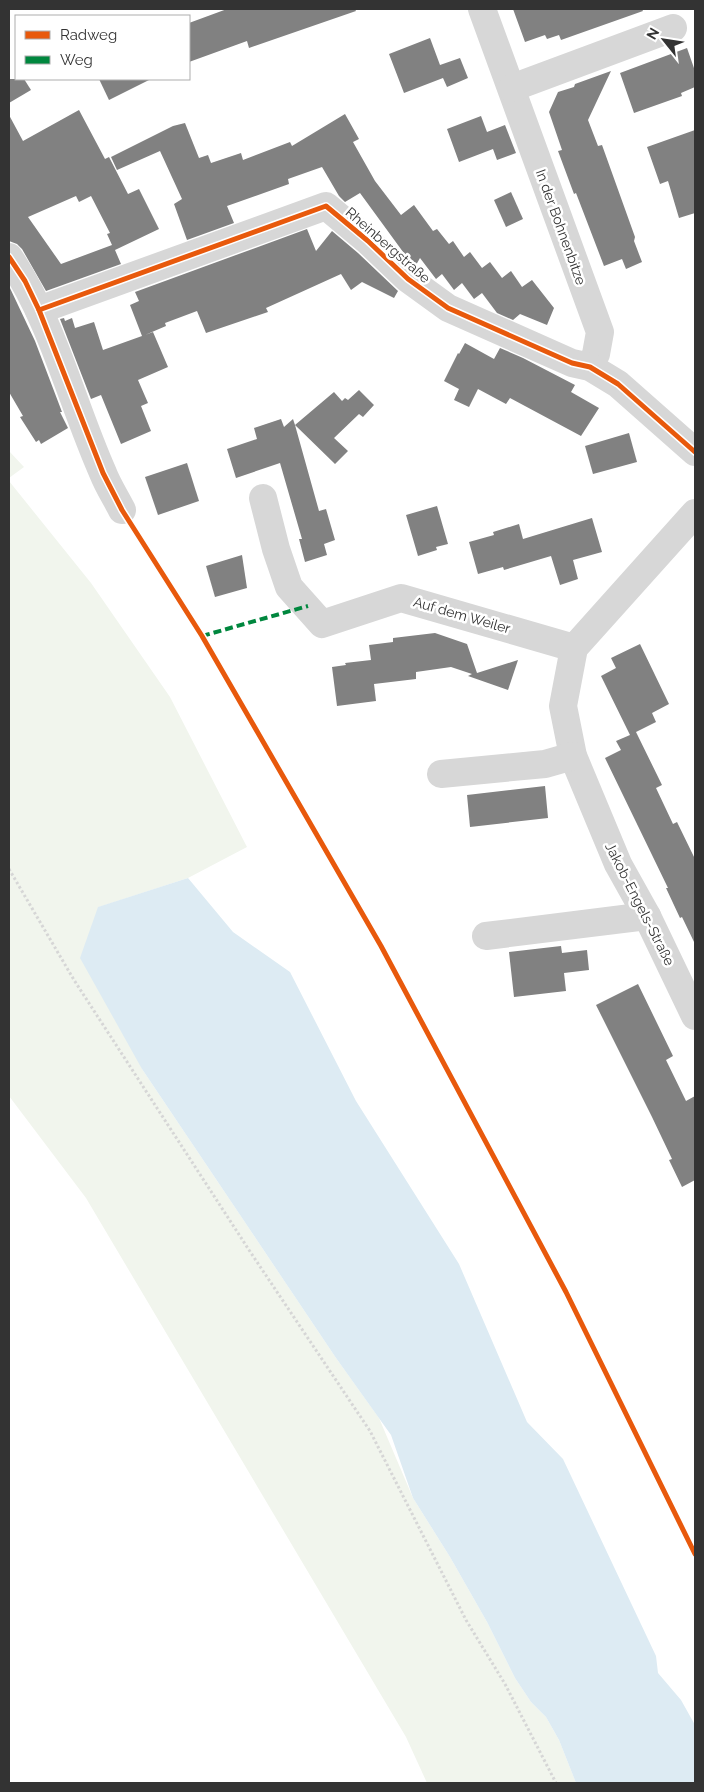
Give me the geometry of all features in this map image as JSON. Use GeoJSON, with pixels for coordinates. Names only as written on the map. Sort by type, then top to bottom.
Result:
{"type":"FeatureCollection","features":[{"type":"Feature","properties":{"kind":"street","name":"In der Bohnenbitze"},"geometry":{"type":"LineString","coordinates":[[482,9],[600,332],[596,354],[590,367]]}},
{"type":"Feature","properties":{"kind":"street"},"geometry":{"type":"LineString","coordinates":[[512,88],[673,28]]}},
{"type":"Feature","properties":{"kind":"street","name":"Rheinbergstraße"},"geometry":{"type":"LineString","coordinates":[[39,310],[326,206],[368,241],[408,279],[448,308],[572,363],[590,367],[618,384],[695,452]]}},
{"type":"Feature","properties":{"kind":"street"},"geometry":{"type":"LineString","coordinates":[[9,257],[25,281],[39,310],[103,474],[122,510]]}},
{"type":"Feature","properties":{"kind":"street","name":"Auf dem Weiler"},"geometry":{"type":"LineString","coordinates":[[262,498],[276,549],[289,586],[322,624],[401,598],[574,648]]}},
{"type":"Feature","properties":{"kind":"street"},"geometry":{"type":"LineString","coordinates":[[574,648],[695,512]]}},
{"type":"Feature","properties":{"kind":"street","name":"Jakob-Engels-Straße"},"geometry":{"type":"LineString","coordinates":[[574,648],[563,706],[573,756],[618,864],[647,916],[695,1016]]}},
{"type":"Feature","properties":{"kind":"street"},"geometry":{"type":"LineString","coordinates":[[441,774],[544,764],[573,756]]}},
{"type":"Feature","properties":{"kind":"street"},"geometry":{"type":"LineString","coordinates":[[486,936],[647,916]]}},
{"type":"Feature","properties":{"kind":"path"},"geometry":{"type":"LineString","coordinates":[[9,869],[74,980],[249,1250],[370,1431],[466,1620],[505,1684],[556,1783]]}},
{"type":"Feature","properties":{"kind":"shaded area"},"geometry":{"type":"Polygon","coordinates":[[[9,451],[24,467],[9,478],[9,451]]]}},
{"type":"Feature","properties":{"kind":"shaded area"},"geometry":{"type":"Polygon","coordinates":[[[9,481],[91,583],[170,697],[247,847],[188,878],[99,907],[142,1069],[336,1358],[379,1418],[413,1498],[450,1557],[487,1622],[515,1678],[531,1702],[546,1717],[559,1740],[576,1783],[427,1783],[406,1737],[86,1198],[9,1096],[9,481]]]}},
{"type":"Feature","properties":{"kind":"shaded area"},"geometry":{"type":"Polygon","coordinates":[[[188,878],[233,932],[290,972],[356,1101],[459,1264],[527,1422],[563,1459],[656,1656],[658,1673],[681,1700],[695,1725],[695,1783],[576,1783],[559,1740],[546,1717],[531,1702],[515,1678],[487,1622],[450,1557],[413,1498],[391,1435],[336,1358],[142,1069],[80,958],[98,907],[188,878]]]}},
{"type":"Feature","properties":{"kind":"building"},"geometry":{"type":"Polygon","coordinates":[[[227,9],[355,9],[356,11],[249,48],[247,41],[190,62],[190,23],[227,9]]]}},
{"type":"Feature","properties":{"kind":"building"},"geometry":{"type":"Polygon","coordinates":[[[513,9],[642,9],[643,11],[561,40],[559,35],[547,39],[545,35],[525,42],[513,9]]]}},
{"type":"Feature","properties":{"kind":"building"},"geometry":{"type":"Polygon","coordinates":[[[430,38],[440,65],[460,58],[468,78],[447,87],[443,78],[404,93],[389,54],[430,38]]]}},
{"type":"Feature","properties":{"kind":"building"},"geometry":{"type":"Polygon","coordinates":[[[687,48],[695,71],[695,87],[681,93],[682,96],[634,113],[620,73],[687,48]]]}},
{"type":"Feature","properties":{"kind":"building"},"geometry":{"type":"Polygon","coordinates":[[[611,71],[588,120],[598,146],[602,145],[642,262],[626,269],[622,259],[604,266],[558,151],[562,150],[549,112],[558,92],[611,71]]]}},
{"type":"Feature","properties":{"kind":"building"},"geometry":{"type":"Polygon","coordinates":[[[9,79],[25,80],[31,90],[9,103],[9,79]]]}},
{"type":"Feature","properties":{"kind":"building"},"geometry":{"type":"Polygon","coordinates":[[[99,80],[149,80],[109,100],[99,80]]]}},
{"type":"Feature","properties":{"kind":"building"},"geometry":{"type":"Polygon","coordinates":[[[79,110],[105,159],[109,157],[128,194],[139,189],[159,229],[115,250],[121,264],[46,291],[22,249],[17,244],[9,241],[9,115],[23,141],[79,110]],[[76,196],[28,217],[61,264],[112,245],[107,234],[110,233],[91,196],[79,202],[76,196]]]}},
{"type":"Feature","properties":{"kind":"building"},"geometry":{"type":"Polygon","coordinates":[[[345,114],[359,139],[353,142],[375,181],[401,215],[414,205],[433,231],[437,229],[449,244],[453,241],[464,257],[470,252],[482,268],[490,262],[502,278],[511,271],[522,287],[532,280],[554,308],[547,325],[520,314],[513,320],[497,313],[482,293],[474,299],[462,283],[454,290],[442,274],[436,279],[420,258],[416,265],[406,256],[360,193],[345,202],[339,196],[322,167],[288,179],[289,184],[227,206],[234,223],[187,240],[174,204],[182,199],[160,151],[117,170],[111,157],[173,126],[185,123],[199,158],[208,155],[211,163],[241,153],[243,160],[290,142],[292,146],[345,114]]]}},
{"type":"Feature","properties":{"kind":"building"},"geometry":{"type":"Polygon","coordinates":[[[481,116],[487,132],[505,125],[516,153],[497,160],[493,149],[459,162],[447,129],[481,116]]]}},
{"type":"Feature","properties":{"kind":"building"},"geometry":{"type":"Polygon","coordinates":[[[695,130],[695,213],[679,218],[668,181],[660,184],[647,147],[695,130]]]}},
{"type":"Feature","properties":{"kind":"building"},"geometry":{"type":"Polygon","coordinates":[[[511,192],[523,219],[506,227],[494,200],[511,192]]]}},
{"type":"Feature","properties":{"kind":"building"},"geometry":{"type":"Polygon","coordinates":[[[307,229],[316,251],[332,231],[398,291],[394,298],[362,282],[351,290],[341,274],[266,308],[268,312],[206,333],[197,311],[165,323],[166,326],[145,335],[153,332],[168,367],[138,380],[148,403],[141,406],[151,431],[121,444],[101,395],[91,399],[60,319],[64,318],[65,321],[72,318],[75,328],[94,322],[103,350],[142,336],[130,305],[139,301],[135,292],[307,229]]]}},
{"type":"Feature","properties":{"kind":"building"},"geometry":{"type":"Polygon","coordinates":[[[9,286],[35,341],[62,412],[60,412],[68,428],[41,444],[39,440],[36,442],[20,417],[23,416],[9,392],[9,286]]]}},
{"type":"Feature","properties":{"kind":"building"},"geometry":{"type":"Polygon","coordinates":[[[465,343],[494,359],[500,348],[523,358],[575,385],[571,392],[599,408],[581,436],[510,398],[506,404],[478,389],[469,407],[454,400],[459,389],[444,381],[465,343]]]}},
{"type":"Feature","properties":{"kind":"building"},"geometry":{"type":"Polygon","coordinates":[[[359,390],[374,405],[363,417],[359,414],[334,438],[348,451],[335,464],[295,425],[334,392],[342,401],[345,398],[348,400],[359,390]]]}},
{"type":"Feature","properties":{"kind":"building"},"geometry":{"type":"Polygon","coordinates":[[[281,419],[284,427],[293,419],[319,511],[326,509],[335,540],[324,544],[327,555],[305,562],[299,539],[302,539],[280,463],[236,478],[227,449],[257,439],[254,428],[281,419]]]}},
{"type":"Feature","properties":{"kind":"building"},"geometry":{"type":"Polygon","coordinates":[[[629,433],[637,462],[593,474],[585,446],[629,433]]]}},
{"type":"Feature","properties":{"kind":"building"},"geometry":{"type":"Polygon","coordinates":[[[187,463],[199,501],[158,515],[145,477],[187,463]]]}},
{"type":"Feature","properties":{"kind":"building"},"geometry":{"type":"Polygon","coordinates":[[[437,506],[448,544],[436,547],[437,550],[418,556],[406,515],[437,506]]]}},
{"type":"Feature","properties":{"kind":"building"},"geometry":{"type":"Polygon","coordinates":[[[592,518],[602,552],[573,560],[578,579],[560,585],[551,556],[504,570],[503,567],[478,574],[469,542],[494,535],[493,532],[519,524],[523,539],[592,518]]]}},
{"type":"Feature","properties":{"kind":"building"},"geometry":{"type":"Polygon","coordinates":[[[242,555],[247,588],[215,597],[206,566],[242,555]]]}},
{"type":"Feature","properties":{"kind":"building"},"geometry":{"type":"Polygon","coordinates":[[[435,633],[467,644],[477,673],[518,660],[508,690],[468,676],[472,674],[451,667],[416,672],[416,679],[374,684],[376,701],[337,706],[332,667],[346,665],[345,663],[371,660],[369,645],[393,642],[393,638],[435,633]]]}},
{"type":"Feature","properties":{"kind":"building"},"geometry":{"type":"Polygon","coordinates":[[[640,644],[669,704],[652,713],[656,722],[636,732],[662,785],[656,788],[673,824],[677,822],[695,859],[695,944],[682,917],[680,918],[666,888],[668,888],[605,758],[621,750],[616,741],[630,735],[601,676],[616,668],[611,658],[640,644]]]}},
{"type":"Feature","properties":{"kind":"building"},"geometry":{"type":"Polygon","coordinates":[[[545,786],[548,818],[470,827],[467,795],[545,786]]]}},
{"type":"Feature","properties":{"kind":"building"},"geometry":{"type":"Polygon","coordinates":[[[561,946],[562,953],[587,950],[589,970],[564,973],[566,991],[514,997],[509,952],[561,946]]]}},
{"type":"Feature","properties":{"kind":"building"},"geometry":{"type":"Polygon","coordinates":[[[638,984],[673,1056],[666,1060],[686,1101],[695,1096],[695,1180],[682,1187],[669,1160],[672,1159],[596,1005],[638,984]]]}},
{"type":"Feature","properties":{"kind":"marked path"},"geometry":{"type":"LineString","coordinates":[[202,636],[308,606]]}},
{"type":"Feature","properties":{"kind":"cycle path"},"geometry":{"type":"LineString","coordinates":[[39,310],[326,206],[368,241],[408,279],[448,308],[572,363],[590,367],[618,384],[695,452]]}},
{"type":"Feature","properties":{"kind":"cycle path"},"geometry":{"type":"LineString","coordinates":[[9,257],[25,281],[39,310],[103,473],[122,510],[202,636],[381,946],[566,1292],[695,1554]]}}]}
